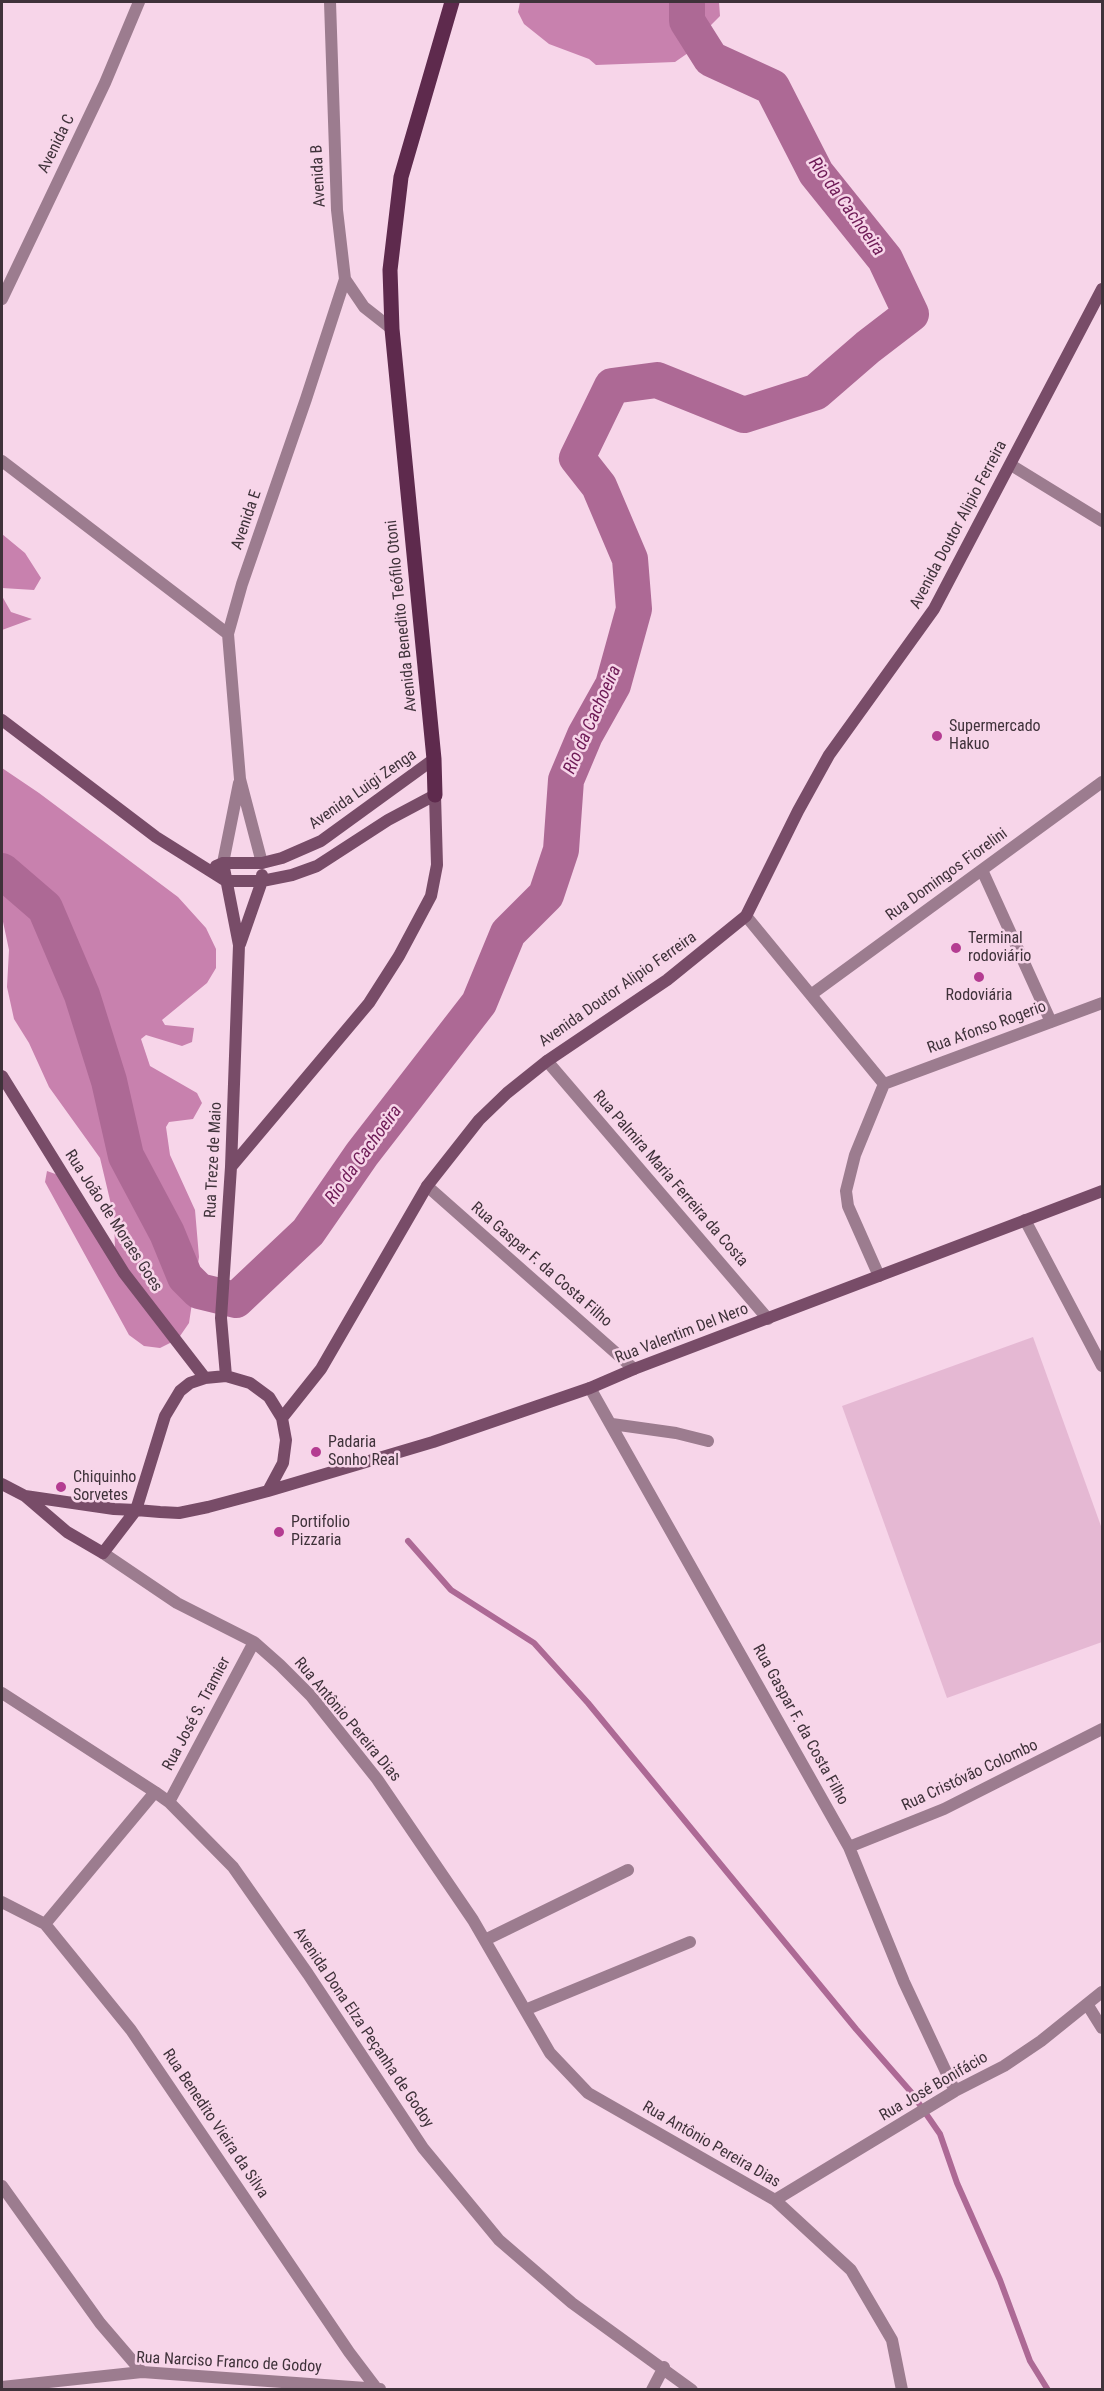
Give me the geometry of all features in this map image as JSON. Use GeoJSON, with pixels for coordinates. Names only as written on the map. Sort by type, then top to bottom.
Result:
{"type":"FeatureCollection","features":[{"type":"Feature","properties":{"kind":"main road","name":"Avenida Benedito Teófilo Otoni"},"geometry":{"type":"LineString","coordinates":[[231,1167],[369,1003],[399,956],[431,896],[437,865],[434,759],[392,329],[390,270],[401,177],[452,2]]}},
{"type":"Feature","properties":{"kind":"main road","name":"Avenida Doutor Alipio Ferreira"},"geometry":{"type":"LineString","coordinates":[[282,1418],[321,1369],[427,1186],[479,1120],[507,1093],[547,1061],[667,980],[746,916],[829,755],[934,609],[1102,289]]}},
{"type":"Feature","properties":{"kind":"main road"},"geometry":{"type":"LineString","coordinates":[[2,720],[156,837],[226,880],[262,881],[292,875],[317,866],[388,820],[435,795]]}},
{"type":"Feature","properties":{"kind":"main road","name":"Avenida Luigi Zenga"},"geometry":{"type":"LineString","coordinates":[[207,870],[223,863],[262,863],[282,858],[321,841],[434,759]]}},
{"type":"Feature","properties":{"kind":"main road","name":"Rua Treze de Maio"},"geometry":{"type":"LineString","coordinates":[[223,863],[239,945],[231,1167],[221,1318],[226,1376]]}},
{"type":"Feature","properties":{"kind":"main road","name":"Rua Treze de Maio"},"geometry":{"type":"LineString","coordinates":[[239,945],[262,881],[262,863]]}},
{"type":"Feature","properties":{"kind":"main road","name":"Rua João de Moraes Goes"},"geometry":{"type":"LineString","coordinates":[[2,1076],[124,1273],[205,1378]]}},
{"type":"Feature","properties":{"kind":"main road","name":"Rua Valentim Del Nero"},"geometry":{"type":"LineString","coordinates":[[268,1491],[433,1442],[590,1388],[634,1369],[1102,1191]]}},
{"type":"Feature","properties":{"kind":"main road"},"geometry":{"type":"LineString","coordinates":[[2,1484],[26,1496],[69,1504],[136,1510],[179,1513],[208,1508],[268,1491],[283,1463],[286,1440],[282,1418],[269,1397],[250,1383],[226,1376],[205,1378],[190,1383],[180,1391],[165,1416],[136,1510],[103,1553]]}},
{"type":"Feature","properties":{"kind":"main road","name":"Rua Antônio Pereira Dias"},"geometry":{"type":"LineString","coordinates":[[26,1496],[68,1532],[103,1553]]}},
{"type":"Feature","properties":{"kind":"street","name":"Avenida C"},"geometry":{"type":"LineString","coordinates":[[2,299],[105,83],[139,2]]}},
{"type":"Feature","properties":{"kind":"street","name":"Avenida B"},"geometry":{"type":"LineString","coordinates":[[330,2],[337,210],[345,279],[364,307],[392,329]]}},
{"type":"Feature","properties":{"kind":"street","name":"Avenida E"},"geometry":{"type":"LineString","coordinates":[[262,863],[240,779],[228,633],[242,584],[345,279]]}},
{"type":"Feature","properties":{"kind":"street"},"geometry":{"type":"LineString","coordinates":[[2,461],[228,633]]}},
{"type":"Feature","properties":{"kind":"street"},"geometry":{"type":"LineString","coordinates":[[1011,465],[1102,521]]}},
{"type":"Feature","properties":{"kind":"street","name":"Avenida E"},"geometry":{"type":"LineString","coordinates":[[223,863],[240,779]]}},
{"type":"Feature","properties":{"kind":"street","name":"Rua Domingos Fiorelini"},"geometry":{"type":"LineString","coordinates":[[812,994],[1102,782]]}},
{"type":"Feature","properties":{"kind":"street"},"geometry":{"type":"LineString","coordinates":[[981,870],[1052,1022]]}},
{"type":"Feature","properties":{"kind":"street"},"geometry":{"type":"LineString","coordinates":[[746,916],[884,1084],[855,1155],[846,1191],[848,1206],[879,1276]]}},
{"type":"Feature","properties":{"kind":"street","name":"Rua Afonso Rogerio"},"geometry":{"type":"LineString","coordinates":[[884,1084],[1102,1003]]}},
{"type":"Feature","properties":{"kind":"street","name":"Rua Palmira Maria Ferreira da Costa"},"geometry":{"type":"LineString","coordinates":[[547,1061],[768,1319]]}},
{"type":"Feature","properties":{"kind":"street","name":"Rua Gaspar F. da Costa Filho"},"geometry":{"type":"LineString","coordinates":[[427,1186],[634,1369]]}},
{"type":"Feature","properties":{"kind":"street"},"geometry":{"type":"LineString","coordinates":[[1025,1220],[1102,1366]]}},
{"type":"Feature","properties":{"kind":"street","name":"Rua Gaspar F. da Costa Filho"},"geometry":{"type":"LineString","coordinates":[[590,1388],[849,1847],[904,1982],[955,2091]]}},
{"type":"Feature","properties":{"kind":"street"},"geometry":{"type":"LineString","coordinates":[[612,1424],[676,1433],[708,1441]]}},
{"type":"Feature","properties":{"kind":"street","name":"Rua Antônio Pereira Dias"},"geometry":{"type":"LineString","coordinates":[[103,1553],[177,1603],[254,1642],[311,1696],[377,1779],[485,1940],[550,2053],[588,2093],[775,2200],[851,2270],[892,2340],[902,2390]]}},
{"type":"Feature","properties":{"kind":"street","name":"Rua José S. Tramier"},"geometry":{"type":"LineString","coordinates":[[169,1802],[254,1642]]}},
{"type":"Feature","properties":{"kind":"street","name":"Avenida Dona Elza Peçanha de Godoy"},"geometry":{"type":"LineString","coordinates":[[2,1693],[169,1802],[233,1867],[308,1974],[423,2148],[499,2240],[572,2303],[664,2367],[692,2390]]}},
{"type":"Feature","properties":{"kind":"street","name":"Rua Cristóvão Colombo"},"geometry":{"type":"LineString","coordinates":[[849,1847],[944,1809],[1102,1729]]}},
{"type":"Feature","properties":{"kind":"street"},"geometry":{"type":"LineString","coordinates":[[45,1924],[155,1792]]}},
{"type":"Feature","properties":{"kind":"street"},"geometry":{"type":"LineString","coordinates":[[485,1940],[628,1870]]}},
{"type":"Feature","properties":{"kind":"street","name":"Rua Benedito Vieira da Silva"},"geometry":{"type":"LineString","coordinates":[[2,1902],[45,1924],[131,2030],[349,2352],[377,2389]]}},
{"type":"Feature","properties":{"kind":"street"},"geometry":{"type":"LineString","coordinates":[[525,2010],[690,1942]]}},
{"type":"Feature","properties":{"kind":"street","name":"Rua José Bonifácio"},"geometry":{"type":"LineString","coordinates":[[775,2200],[955,2091],[1004,2066],[1041,2041],[1102,1992]]}},
{"type":"Feature","properties":{"kind":"street"},"geometry":{"type":"LineString","coordinates":[[1087,2004],[1102,2028]]}},
{"type":"Feature","properties":{"kind":"street"},"geometry":{"type":"LineString","coordinates":[[2,2186],[100,2323],[142,2372]]}},
{"type":"Feature","properties":{"kind":"street"},"geometry":{"type":"LineString","coordinates":[[652,2390],[664,2367]]}},
{"type":"Feature","properties":{"kind":"street","name":"Rua Narciso Franco de Godoy"},"geometry":{"type":"LineString","coordinates":[[2,2387],[142,2372],[382,2390]]}},
{"type":"Feature","properties":{"kind":"shaded area"},"geometry":{"type":"Polygon","coordinates":[[[520,2],[719,2],[720,16],[711,25],[701,44],[675,62],[596,65],[589,59],[549,44],[524,24],[518,12],[520,2]]]}},
{"type":"Feature","properties":{"kind":"shaded area"},"geometry":{"type":"Polygon","coordinates":[[[2,534],[25,553],[41,578],[34,590],[2,588],[2,534]]]}},
{"type":"Feature","properties":{"kind":"shaded area"},"geometry":{"type":"Polygon","coordinates":[[[2,596],[11,612],[32,619],[2,630],[2,596]]]}},
{"type":"Feature","properties":{"kind":"shaded area"},"geometry":{"type":"Polygon","coordinates":[[[2,768],[178,897],[206,928],[216,949],[216,968],[207,983],[162,1020],[165,1025],[194,1028],[192,1042],[182,1046],[146,1035],[141,1039],[150,1066],[197,1093],[202,1103],[193,1119],[169,1122],[166,1127],[170,1155],[195,1210],[199,1257],[189,1323],[178,1339],[160,1348],[144,1346],[129,1335],[45,1182],[47,1171],[61,1176],[115,1249],[114,1217],[100,1158],[49,1087],[29,1043],[14,1019],[7,987],[9,950],[2,917],[2,768]]]}},
{"type":"Feature","properties":{"kind":"shaded area"},"geometry":{"type":"Polygon","coordinates":[[[1033,1337],[1102,1529],[1102,1642],[947,1698],[842,1406],[1033,1337]]]}},
{"type":"Feature","properties":{"kind":"waterway","name":"Rio da Cachoeira"},"geometry":{"type":"LineString","coordinates":[[2,871],[45,908],[82,995],[109,1081],[126,1156],[167,1233],[185,1277],[199,1291],[236,1300],[308,1232],[362,1154],[479,1003],[508,933],[546,895],[561,850],[566,780],[585,735],[613,685],[634,609],[630,559],[599,486],[577,458],[612,386],[657,380],[744,415],[816,392],[911,314],[885,259],[816,173],[772,87],[711,59],[687,21],[687,2]]}},
{"type":"Feature","properties":{"kind":"waterway"},"geometry":{"type":"LineString","coordinates":[[408,1541],[451,1590],[534,1643],[588,1703],[856,2029],[911,2092],[940,2134],[957,2183],[1000,2280],[1030,2361],[1048,2390]]}},
{"type":"Feature","properties":{"kind":"place","name":"Supermercado Hakuo"},"geometry":{"type":"Point","coordinates":[937,736]}},
{"type":"Feature","properties":{"kind":"place","name":"Terminal rodoviário"},"geometry":{"type":"Point","coordinates":[956,948]}},
{"type":"Feature","properties":{"kind":"place","name":"Rodoviária"},"geometry":{"type":"Point","coordinates":[979,977]}},
{"type":"Feature","properties":{"kind":"place","name":"Padaria Sonho Real"},"geometry":{"type":"Point","coordinates":[316,1452]}},
{"type":"Feature","properties":{"kind":"place","name":"Chiquinho Sorvetes"},"geometry":{"type":"Point","coordinates":[61,1487]}},
{"type":"Feature","properties":{"kind":"place","name":"Portifolio Pizzaria"},"geometry":{"type":"Point","coordinates":[279,1532]}}]}
